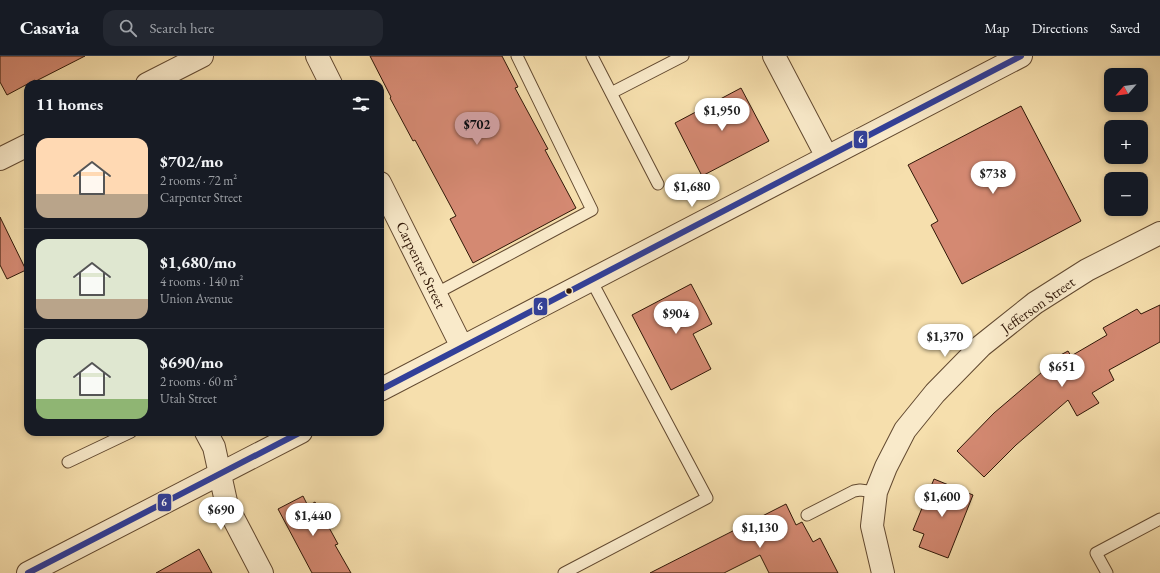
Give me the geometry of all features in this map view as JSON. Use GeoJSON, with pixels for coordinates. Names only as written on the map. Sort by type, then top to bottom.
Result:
{"type":"FeatureCollection","features":[{"type":"Feature","properties":{"kind":"street"},"geometry":{"type":"LineString","coordinates":[[155,80],[202,56]]}},
{"type":"Feature","properties":{"kind":"street"},"geometry":{"type":"LineString","coordinates":[[317,56],[329,80]]}},
{"type":"Feature","properties":{"kind":"street"},"geometry":{"type":"LineString","coordinates":[[774,56],[827,157]]}},
{"type":"Feature","properties":{"kind":"street"},"geometry":{"type":"LineString","coordinates":[[384,388],[1021,56]]}},
{"type":"Feature","properties":{"kind":"street"},"geometry":{"type":"LineString","coordinates":[[0,159],[24,147]]}},
{"type":"Feature","properties":{"kind":"street","name":"Carpenter Street"},"geometry":{"type":"LineString","coordinates":[[384,191],[462,347]]}},
{"type":"Feature","properties":{"kind":"street","name":"Jefferson Street"},"geometry":{"type":"LineString","coordinates":[[883,573],[872,526],[876,492],[886,466],[905,430],[935,393],[981,346],[1035,303],[1087,270],[1160,233]]}},
{"type":"Feature","properties":{"kind":"street"},"geometry":{"type":"LineString","coordinates":[[208,436],[214,447],[227,506],[262,573]]}},
{"type":"Feature","properties":{"kind":"street"},"geometry":{"type":"LineString","coordinates":[[28,573],[293,436]]}},
{"type":"Feature","properties":{"kind":"lane"},"geometry":{"type":"LineString","coordinates":[[435,294],[592,210],[517,56]]}},
{"type":"Feature","properties":{"kind":"lane"},"geometry":{"type":"LineString","coordinates":[[592,56],[658,184]]}},
{"type":"Feature","properties":{"kind":"lane"},"geometry":{"type":"LineString","coordinates":[[611,93],[683,56]]}},
{"type":"Feature","properties":{"kind":"lane"},"geometry":{"type":"LineString","coordinates":[[564,573],[707,498],[591,280]]}},
{"type":"Feature","properties":{"kind":"lane"},"geometry":{"type":"LineString","coordinates":[[68,462],[123,436]]}},
{"type":"Feature","properties":{"kind":"lane"},"geometry":{"type":"LineString","coordinates":[[807,515],[854,491],[860,490],[876,492]]}},
{"type":"Feature","properties":{"kind":"lane"},"geometry":{"type":"LineString","coordinates":[[1107,573],[1096,553],[1160,519]]}},
{"type":"Feature","properties":{"kind":"building"},"geometry":{"type":"Polygon","coordinates":[[[0,56],[85,56],[38,80],[24,80],[24,86],[7,95],[0,82],[0,56]]]}},
{"type":"Feature","properties":{"kind":"building"},"geometry":{"type":"Polygon","coordinates":[[[370,56],[502,56],[518,87],[515,88],[548,149],[545,150],[576,208],[473,263],[450,219],[456,216],[415,140],[413,141],[390,98],[391,97],[384,83],[384,80],[382,80],[370,56]]]}},
{"type":"Feature","properties":{"kind":"building"},"geometry":{"type":"Polygon","coordinates":[[[741,88],[769,141],[702,176],[675,123],[741,88]]]}},
{"type":"Feature","properties":{"kind":"building"},"geometry":{"type":"Polygon","coordinates":[[[1021,106],[1081,221],[962,284],[931,225],[938,221],[908,165],[1021,106]]]}},
{"type":"Feature","properties":{"kind":"building"},"geometry":{"type":"Polygon","coordinates":[[[0,217],[24,266],[24,271],[7,279],[0,265],[0,217]]]}},
{"type":"Feature","properties":{"kind":"building"},"geometry":{"type":"Polygon","coordinates":[[[691,284],[712,324],[693,334],[711,369],[671,390],[632,315],[691,284]]]}},
{"type":"Feature","properties":{"kind":"building"},"geometry":{"type":"Polygon","coordinates":[[[1160,305],[1160,342],[1109,370],[1114,380],[1092,393],[1099,403],[1077,416],[1068,400],[1016,445],[984,477],[957,451],[994,413],[1055,361],[1053,359],[1068,351],[1071,356],[1107,335],[1103,328],[1137,309],[1141,314],[1160,305]]]}},
{"type":"Feature","properties":{"kind":"building"},"geometry":{"type":"Polygon","coordinates":[[[934,479],[973,495],[948,558],[919,547],[924,534],[913,530],[934,479]]]}},
{"type":"Feature","properties":{"kind":"building"},"geometry":{"type":"Polygon","coordinates":[[[303,496],[308,506],[315,502],[338,544],[335,545],[351,573],[312,573],[278,509],[303,496]]]}},
{"type":"Feature","properties":{"kind":"building"},"geometry":{"type":"Polygon","coordinates":[[[786,504],[796,525],[802,522],[813,542],[820,538],[838,573],[769,573],[760,555],[724,573],[650,573],[786,504]]]}},
{"type":"Feature","properties":{"kind":"building"},"geometry":{"type":"Polygon","coordinates":[[[199,549],[212,573],[156,573],[199,549]]]}},
{"type":"Feature","properties":{"kind":"transit line","name":"6"},"geometry":{"type":"LineString","coordinates":[[384,388],[1021,56]]}},
{"type":"Feature","properties":{"kind":"transit line","name":"6"},"geometry":{"type":"LineString","coordinates":[[28,573],[293,436]]}}]}
